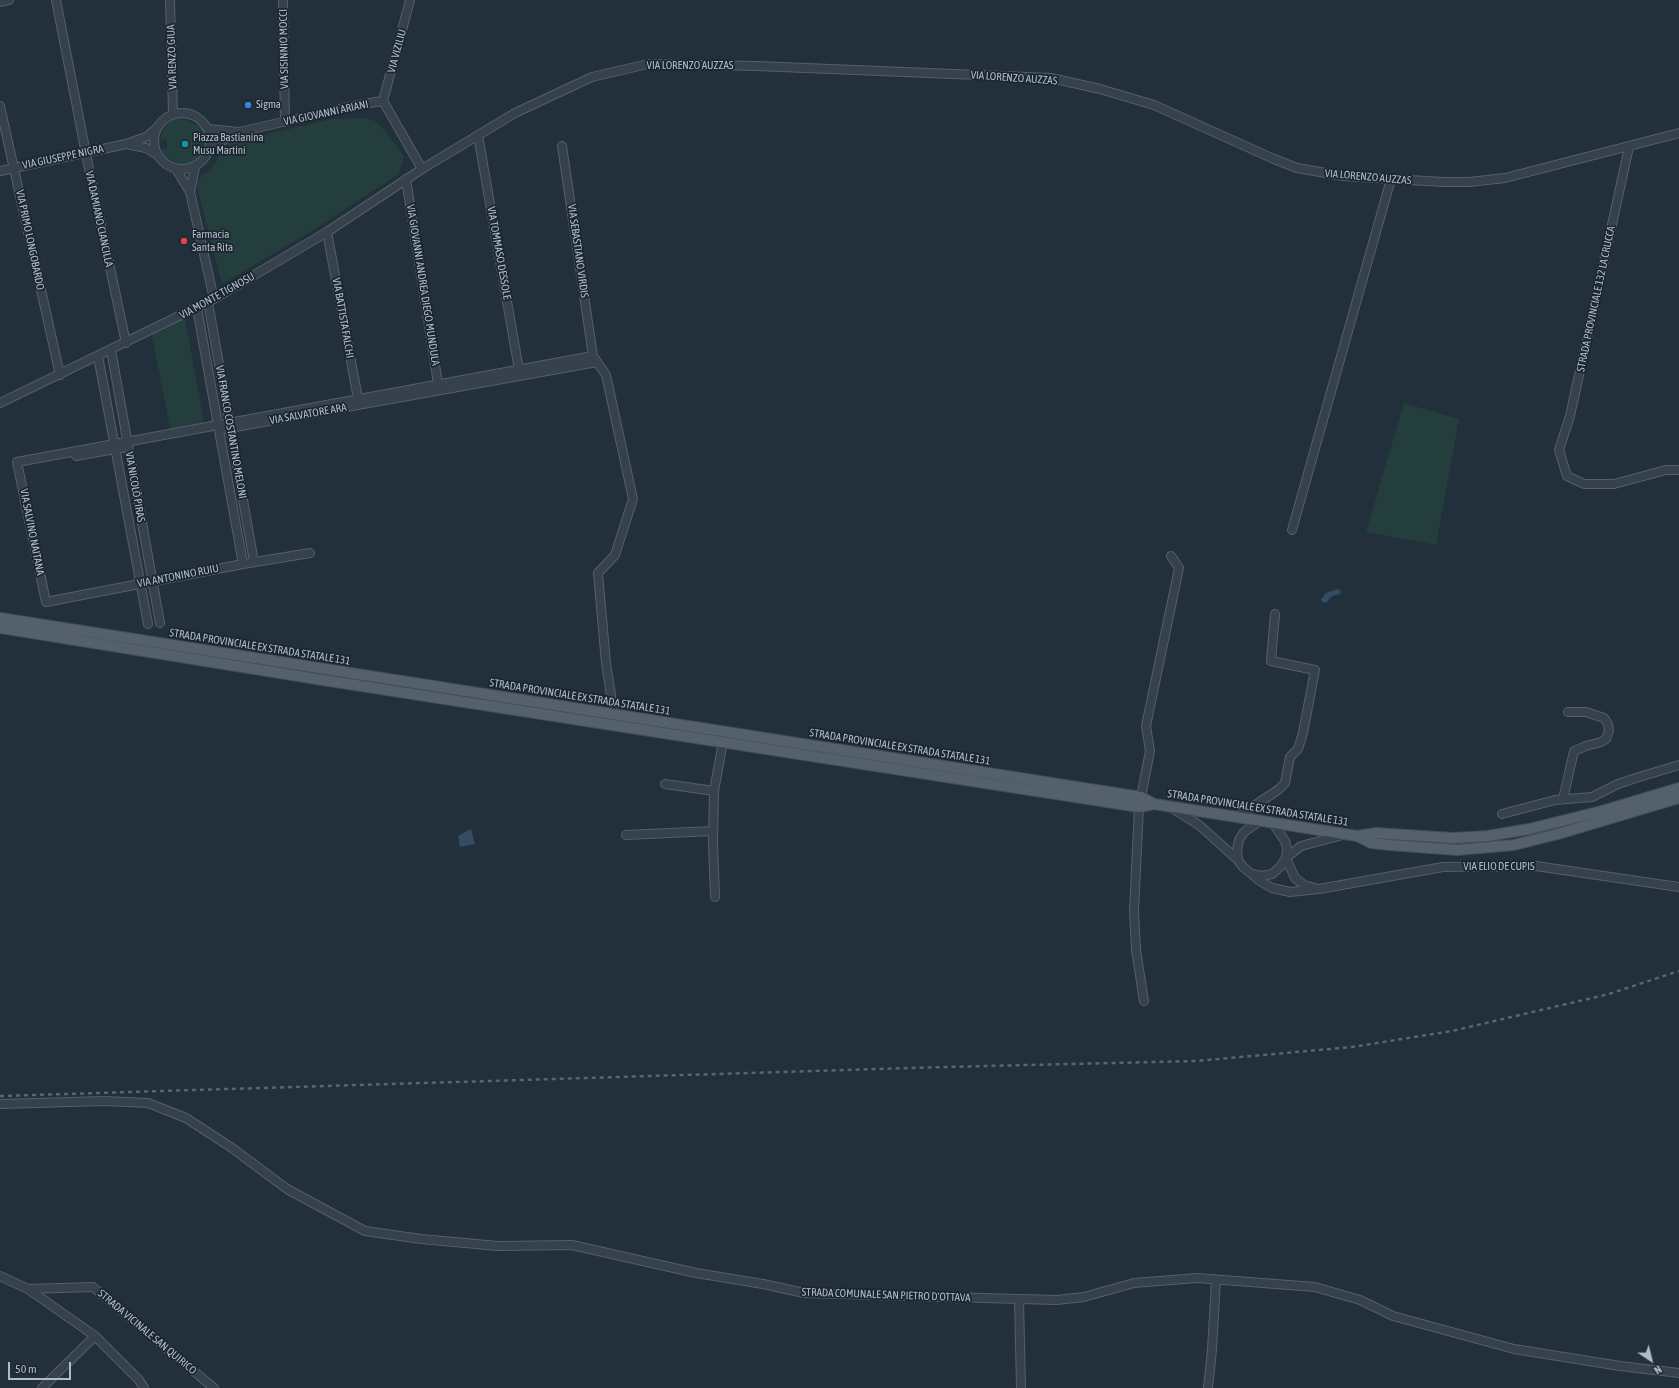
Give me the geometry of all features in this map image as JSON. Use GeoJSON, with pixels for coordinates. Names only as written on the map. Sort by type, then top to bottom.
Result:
{"type":"FeatureCollection","features":[{"type":"Feature","properties":{"kind":"main road","name":"STRADA PROVINCIALE EX STRADA STATALE 131"},"geometry":{"type":"LineString","coordinates":[[0,618],[614,714],[1140,802]]}},
{"type":"Feature","properties":{"kind":"main road","name":"STRADA PROVINCIALE EX STRADA STATALE 131"},"geometry":{"type":"LineString","coordinates":[[0,628],[723,742],[1154,804],[1357,836],[1371,843],[1390,845],[1457,850],[1514,844],[1558,834],[1679,798]]}},
{"type":"Feature","properties":{"kind":"main road","name":"STRADA PROVINCIALE EX STRADA STATALE 131"},"geometry":{"type":"LineString","coordinates":[[1357,836],[1376,833],[1453,838],[1488,836],[1529,829],[1602,811],[1679,788]]}},
{"type":"Feature","properties":{"kind":"street"},"geometry":{"type":"LineString","coordinates":[[0,2],[9,0]]}},
{"type":"Feature","properties":{"kind":"street","name":"VIA DAMIANO CIANCILLA"},"geometry":{"type":"LineString","coordinates":[[56,0],[85,152],[126,343]]}},
{"type":"Feature","properties":{"kind":"street","name":"VIA RENZO GIUA"},"geometry":{"type":"LineString","coordinates":[[170,0],[173,114]]}},
{"type":"Feature","properties":{"kind":"street","name":"VIA SISINNIO MOCCI"},"geometry":{"type":"LineString","coordinates":[[283,0],[285,122]]}},
{"type":"Feature","properties":{"kind":"street","name":"VIA VIZILIU"},"geometry":{"type":"LineString","coordinates":[[383,101],[410,0]]}},
{"type":"Feature","properties":{"kind":"street","name":"VIA LORENZO AUZZAS"},"geometry":{"type":"LineString","coordinates":[[422,169],[515,113],[592,77],[648,64],[757,66],[1051,78],[1100,89],[1154,105],[1297,168],[1344,176],[1469,182],[1505,178],[1679,133]]}},
{"type":"Feature","properties":{"kind":"street","name":"VIA GIOVANNI ARIANI"},"geometry":{"type":"LineString","coordinates":[[210,147],[239,132],[356,105],[383,101],[422,169]]}},
{"type":"Feature","properties":{"kind":"street","name":"VIA PRIMO LONGOBARDO"},"geometry":{"type":"LineString","coordinates":[[0,106],[60,375]]}},
{"type":"Feature","properties":{"kind":"street"},"geometry":{"type":"LineString","coordinates":[[173,114],[190,114],[204,123],[208,130],[211,138],[210,147],[202,162],[195,167],[185,170],[176,169],[161,161],[156,154],[154,141],[157,128],[161,122],[173,114]]}},
{"type":"Feature","properties":{"kind":"street","name":"VIA GIUSEPPE NIGRA"},"geometry":{"type":"LineString","coordinates":[[0,171],[126,144],[146,137],[157,128]]}},
{"type":"Feature","properties":{"kind":"street","name":"VIA GIOVANNI ARIANI"},"geometry":{"type":"LineString","coordinates":[[208,130],[239,132]]}},
{"type":"Feature","properties":{"kind":"street","name":"VIA TOMMASO DESSOLE"},"geometry":{"type":"LineString","coordinates":[[478,135],[519,370]]}},
{"type":"Feature","properties":{"kind":"street","name":"VIA GIUSEPPE NIGRA"},"geometry":{"type":"LineString","coordinates":[[126,144],[146,148],[156,154]]}},
{"type":"Feature","properties":{"kind":"street","name":"VIA SEBASTIANO VIRDIS"},"geometry":{"type":"LineString","coordinates":[[562,146],[595,359]]}},
{"type":"Feature","properties":{"kind":"street","name":"STRADA PROVINCIALE 132 LA CRUCCA"},"geometry":{"type":"LineString","coordinates":[[1629,147],[1570,416],[1559,450],[1567,476],[1584,484],[1614,484],[1666,470],[1679,470]]}},
{"type":"Feature","properties":{"kind":"street"},"geometry":{"type":"LineString","coordinates":[[190,192],[195,167]]}},
{"type":"Feature","properties":{"kind":"street"},"geometry":{"type":"LineString","coordinates":[[176,169],[190,192]]}},
{"type":"Feature","properties":{"kind":"street","name":"VIA MONTE TIGNOSU"},"geometry":{"type":"LineString","coordinates":[[0,403],[211,301],[327,232],[422,169]]}},
{"type":"Feature","properties":{"kind":"street","name":"VIA GIOVANNI ANDREA DIEGO MUNDULA"},"geometry":{"type":"LineString","coordinates":[[406,179],[439,387]]}},
{"type":"Feature","properties":{"kind":"street"},"geometry":{"type":"LineString","coordinates":[[1292,530],[1391,179]]}},
{"type":"Feature","properties":{"kind":"street","name":"VIA FRANCO COSTANTINO MELONI"},"geometry":{"type":"LineString","coordinates":[[190,192],[211,301],[230,425],[254,562]]}},
{"type":"Feature","properties":{"kind":"street","name":"VIA BATTISTA FALCHI"},"geometry":{"type":"LineString","coordinates":[[327,232],[359,402]]}},
{"type":"Feature","properties":{"kind":"street","name":"VIA FRANCO COSTANTINO MELONI"},"geometry":{"type":"LineString","coordinates":[[197,308],[242,564]]}},
{"type":"Feature","properties":{"kind":"street","name":"VIA NICOLÒ PIRAS"},"geometry":{"type":"LineString","coordinates":[[111,350],[151,582],[160,623]]}},
{"type":"Feature","properties":{"kind":"street","name":"VIA NICOLÒ PIRAS"},"geometry":{"type":"LineString","coordinates":[[98,356],[148,624]]}},
{"type":"Feature","properties":{"kind":"street"},"geometry":{"type":"LineString","coordinates":[[595,359],[606,375],[633,499],[615,555],[598,574],[606,663],[614,714]]}},
{"type":"Feature","properties":{"kind":"street","name":"VIA SALVATORE ARA"},"geometry":{"type":"LineString","coordinates":[[439,387],[519,370],[595,359]]}},
{"type":"Feature","properties":{"kind":"street","name":"VIA SALVATORE ARA"},"geometry":{"type":"LineString","coordinates":[[18,464],[595,359]]}},
{"type":"Feature","properties":{"kind":"street","name":"VIA SALVINO NAITANA"},"geometry":{"type":"LineString","coordinates":[[18,464],[46,602]]}},
{"type":"Feature","properties":{"kind":"street","name":"VIA ANTONINO RUIU"},"geometry":{"type":"LineString","coordinates":[[46,602],[242,564],[310,553]]}},
{"type":"Feature","properties":{"kind":"street"},"geometry":{"type":"LineString","coordinates":[[1144,1001],[1136,950],[1134,911],[1140,802],[1150,751],[1146,726],[1179,568],[1171,556]]}},
{"type":"Feature","properties":{"kind":"street"},"geometry":{"type":"LineString","coordinates":[[1236,817],[1278,790],[1285,783],[1290,756],[1298,749],[1303,733],[1315,670],[1271,661],[1275,614]]}},
{"type":"Feature","properties":{"kind":"street"},"geometry":{"type":"LineString","coordinates":[[1563,799],[1574,751],[1601,742],[1606,738],[1609,731],[1608,724],[1604,718],[1586,712],[1568,712]]}},
{"type":"Feature","properties":{"kind":"street"},"geometry":{"type":"LineString","coordinates":[[715,897],[713,831],[714,791],[723,742]]}},
{"type":"Feature","properties":{"kind":"street"},"geometry":{"type":"LineString","coordinates":[[1502,814],[1555,800],[1592,797],[1639,777],[1679,765]]}},
{"type":"Feature","properties":{"kind":"street"},"geometry":{"type":"LineString","coordinates":[[665,784],[714,791]]}},
{"type":"Feature","properties":{"kind":"street","name":"VIA ELIO DE CUPIS"},"geometry":{"type":"LineString","coordinates":[[1172,807],[1199,824],[1238,860],[1243,867],[1260,881],[1272,888],[1290,892],[1319,889],[1443,867],[1536,866],[1679,887]]}},
{"type":"Feature","properties":{"kind":"street"},"geometry":{"type":"LineString","coordinates":[[1238,860],[1236,850],[1241,836],[1260,821]]}},
{"type":"Feature","properties":{"kind":"street"},"geometry":{"type":"LineString","coordinates":[[1273,823],[1285,841],[1287,848],[1286,858],[1295,878],[1304,885],[1319,889]]}},
{"type":"Feature","properties":{"kind":"street"},"geometry":{"type":"LineString","coordinates":[[626,836],[713,831]]}},
{"type":"Feature","properties":{"kind":"street"},"geometry":{"type":"LineString","coordinates":[[1250,873],[1261,876],[1272,874],[1280,867],[1286,858],[1301,846],[1345,834]]}},
{"type":"Feature","properties":{"kind":"street","name":"STRADA COMUNALE SAN PIETRO D'OTTAVA"},"geometry":{"type":"LineString","coordinates":[[0,1104],[105,1101],[148,1103],[186,1118],[232,1148],[287,1189],[365,1231],[421,1239],[498,1246],[572,1246],[696,1273],[763,1284],[804,1293],[1056,1300],[1084,1297],[1134,1283],[1197,1278],[1315,1287],[1360,1300],[1394,1316],[1514,1349],[1620,1366],[1679,1373]]}},
{"type":"Feature","properties":{"kind":"street"},"geometry":{"type":"LineString","coordinates":[[0,1276],[28,1289],[95,1336],[139,1380],[144,1388]]}},
{"type":"Feature","properties":{"kind":"street"},"geometry":{"type":"LineString","coordinates":[[1208,1388],[1216,1280]]}},
{"type":"Feature","properties":{"kind":"street","name":"STRADA VICINALE SAN QUIRICO"},"geometry":{"type":"LineString","coordinates":[[28,1289],[93,1287],[214,1388]]}},
{"type":"Feature","properties":{"kind":"street"},"geometry":{"type":"LineString","coordinates":[[1019,1299],[1021,1388]]}},
{"type":"Feature","properties":{"kind":"street"},"geometry":{"type":"LineString","coordinates":[[42,1388],[95,1336]]}},
{"type":"Feature","properties":{"kind":"green space"},"geometry":{"type":"Polygon","coordinates":[[[181,117],[199,126],[203,132],[205,141],[201,154],[188,164],[178,164],[163,155],[161,149],[167,148],[166,139],[160,140],[164,128],[171,120],[181,117]]]}},
{"type":"Feature","properties":{"kind":"green space"},"geometry":{"type":"Polygon","coordinates":[[[363,118],[375,121],[385,130],[404,157],[399,174],[313,230],[222,284],[196,183],[201,176],[214,166],[222,149],[229,143],[332,119],[363,118]]]}},
{"type":"Feature","properties":{"kind":"green space"},"geometry":{"type":"Polygon","coordinates":[[[184,314],[205,427],[171,433],[151,331],[184,314]]]}},
{"type":"Feature","properties":{"kind":"green space"},"geometry":{"type":"Polygon","coordinates":[[[1404,403],[1459,419],[1436,545],[1366,532],[1404,403]]]}},
{"type":"Feature","properties":{"kind":"water"},"geometry":{"type":"Polygon","coordinates":[[[1338,589],[1341,591],[1340,594],[1332,596],[1326,603],[1322,602],[1321,599],[1326,593],[1338,589]]]}},
{"type":"Feature","properties":{"kind":"water"},"geometry":{"type":"Polygon","coordinates":[[[471,829],[475,844],[460,847],[458,836],[471,829]]]}},
{"type":"Feature","properties":{"kind":"railway"},"geometry":{"type":"LineString","coordinates":[[0,1096],[944,1067],[1196,1061],[1352,1047],[1452,1031],[1609,994],[1679,971]]}},
{"type":"Feature","properties":{"kind":"place","name":"Sigma"},"geometry":{"type":"Point","coordinates":[248,105]}},
{"type":"Feature","properties":{"kind":"place","name":"Piazza Bastianina Musu Martini"},"geometry":{"type":"Point","coordinates":[185,144]}},
{"type":"Feature","properties":{"kind":"place","name":"Farmacia Santa Rita"},"geometry":{"type":"Point","coordinates":[184,241]}}]}
